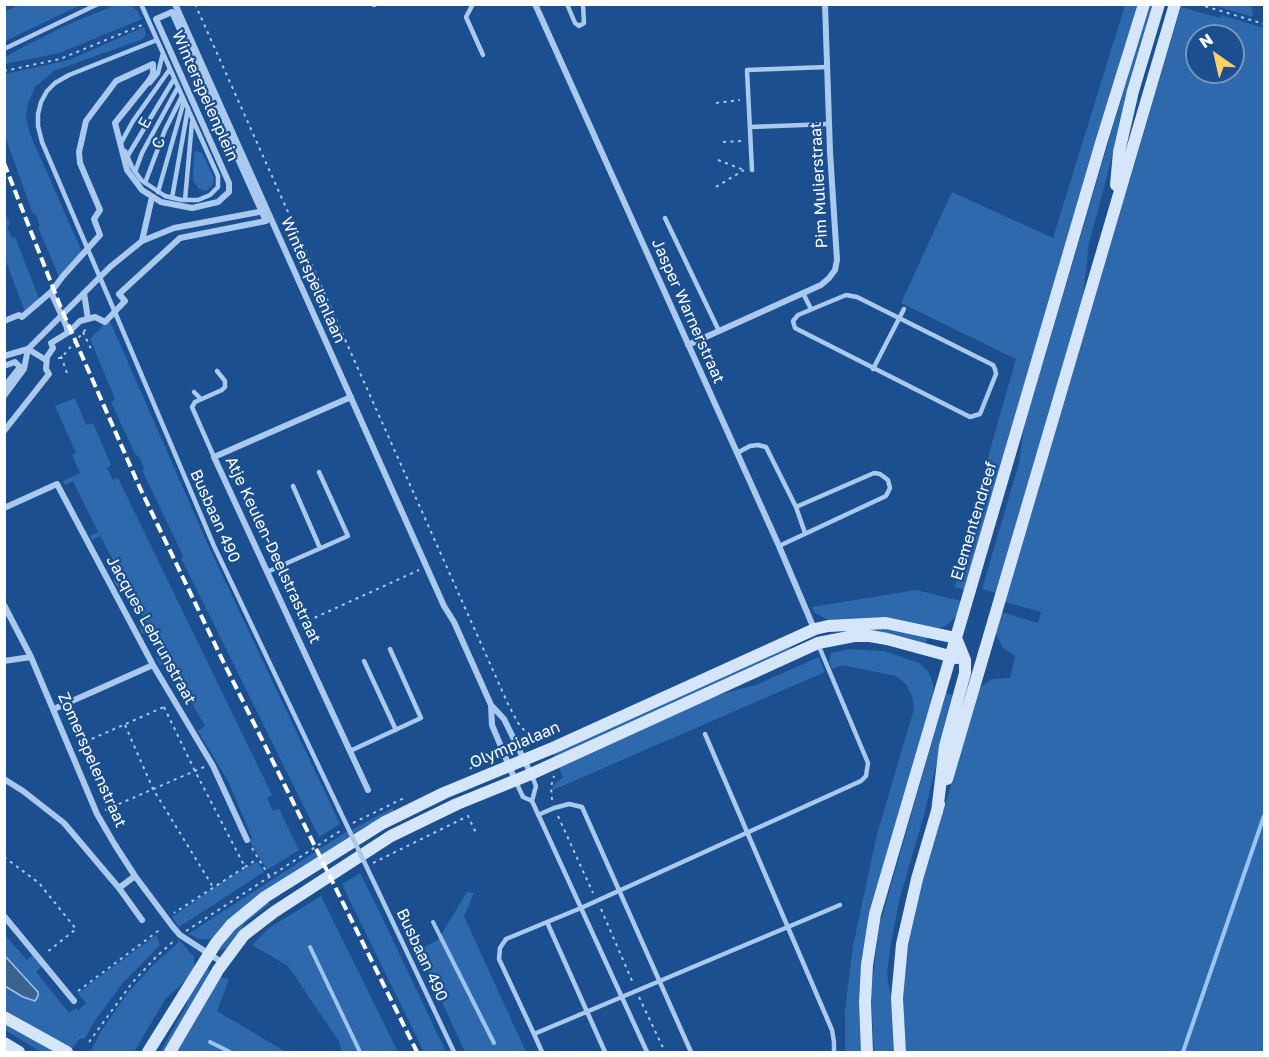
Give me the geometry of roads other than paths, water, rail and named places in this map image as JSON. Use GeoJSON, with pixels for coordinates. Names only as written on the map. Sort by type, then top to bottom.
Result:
{"type":"FeatureCollection","features":[{"type":"Feature","properties":{"kind":"main road","name":"Elementendreef"},"geometry":{"type":"LineString","coordinates":[[867,1053],[866,976],[875,914],[1144,4]]}},
{"type":"Feature","properties":{"kind":"main road"},"geometry":{"type":"LineString","coordinates":[[1115,210],[1119,152],[1133,92],[1159,6]]}},
{"type":"Feature","properties":{"kind":"main road"},"geometry":{"type":"LineString","coordinates":[[900,1053],[897,998],[902,944],[909,909],[1174,8]]}},
{"type":"Feature","properties":{"kind":"main road","name":"Olympialaan"},"geometry":{"type":"LineString","coordinates":[[148,1053],[224,932],[248,909],[383,823],[444,793],[548,750],[815,629],[828,626],[886,623],[956,638]]}},
{"type":"Feature","properties":{"kind":"main road","name":"Olympialaan"},"geometry":{"type":"LineString","coordinates":[[170,1053],[223,963],[239,941],[255,926],[392,836],[457,804],[531,774],[818,643],[844,637],[870,636],[965,660],[984,654]]}},
{"type":"Feature","properties":{"kind":"main road"},"geometry":{"type":"LineString","coordinates":[[937,812],[945,746],[963,684],[965,660],[956,638]]}},
{"type":"Feature","properties":{"kind":"main road"},"geometry":{"type":"LineString","coordinates":[[4,1017],[65,1051]]}},
{"type":"Feature","properties":{"kind":"main road"},"geometry":{"type":"LineString","coordinates":[[4,1043],[19,1053]]}},
{"type":"Feature","properties":{"kind":"street","name":"Winterspelenlaan"},"geometry":{"type":"LineString","coordinates":[[175,4],[265,211],[427,567],[491,705],[504,719],[531,774]]}},
{"type":"Feature","properties":{"kind":"street","name":"Jasper Warnerstraat"},"geometry":{"type":"LineString","coordinates":[[535,4],[779,546],[815,629],[818,643]]}},
{"type":"Feature","properties":{"kind":"street","name":"Pim Mulierstraat"},"geometry":{"type":"LineString","coordinates":[[688,345],[821,285],[835,270],[837,260],[825,4]]}},
{"type":"Feature","properties":{"kind":"street","name":"Winterspelenplein"},"geometry":{"type":"LineString","coordinates":[[51,292],[100,234],[94,219],[100,210],[80,163],[80,140],[86,121],[116,81],[153,64],[153,74],[148,82],[114,123],[127,170],[136,183],[179,207],[200,207],[227,195],[230,188],[229,183],[156,19],[172,12],[265,211]]}},
{"type":"Feature","properties":{"kind":"street"},"geometry":{"type":"LineString","coordinates":[[142,241],[155,195]]}},
{"type":"Feature","properties":{"kind":"street"},"geometry":{"type":"LineString","coordinates":[[4,356],[28,349],[110,267],[142,241],[174,228],[265,211],[266,221],[180,238],[119,294],[124,301],[105,322],[95,317],[80,321],[69,332],[51,343],[53,348],[46,360],[46,369],[49,374],[4,431]]}},
{"type":"Feature","properties":{"kind":"street"},"geometry":{"type":"LineString","coordinates":[[4,321],[19,315],[22,317],[51,292],[69,332]]}},
{"type":"Feature","properties":{"kind":"street"},"geometry":{"type":"LineString","coordinates":[[84,293],[88,318]]}},
{"type":"Feature","properties":{"kind":"street"},"geometry":{"type":"LineString","coordinates":[[28,349],[46,360]]}},
{"type":"Feature","properties":{"kind":"street"},"geometry":{"type":"LineString","coordinates":[[4,396],[24,369],[28,349]]}},
{"type":"Feature","properties":{"kind":"street"},"geometry":{"type":"LineString","coordinates":[[4,366],[15,362],[20,367],[4,387]]}},
{"type":"Feature","properties":{"kind":"street","name":"Atje Keulen-Deelstrastraat"},"geometry":{"type":"LineString","coordinates":[[351,397],[214,457],[368,790]]}},
{"type":"Feature","properties":{"kind":"street","name":"Jacques Lebrunstraat"},"geometry":{"type":"LineString","coordinates":[[4,508],[57,484],[153,665],[212,764],[248,840]]}},
{"type":"Feature","properties":{"kind":"street","name":"Zomerspelenstraat"},"geometry":{"type":"LineString","coordinates":[[4,605],[31,657],[97,814],[135,876],[180,935],[223,963]]}},
{"type":"Feature","properties":{"kind":"street"},"geometry":{"type":"LineString","coordinates":[[4,661],[31,657]]}},
{"type":"Feature","properties":{"kind":"street"},"geometry":{"type":"LineString","coordinates":[[54,709],[153,665]]}},
{"type":"Feature","properties":{"kind":"street","name":"Winterspelenlaan"},"geometry":{"type":"LineString","coordinates":[[491,705],[492,725],[515,780]]}},
{"type":"Feature","properties":{"kind":"street"},"geometry":{"type":"LineString","coordinates":[[4,779],[64,823],[119,888],[142,920]]}},
{"type":"Feature","properties":{"kind":"street"},"geometry":{"type":"LineString","coordinates":[[119,888],[135,876]]}},
{"type":"Feature","properties":{"kind":"street"},"geometry":{"type":"LineString","coordinates":[[4,916],[72,999]]}},
{"type":"Feature","properties":{"kind":"lane"},"geometry":{"type":"LineString","coordinates":[[4,49],[98,4]]}},
{"type":"Feature","properties":{"kind":"lane","name":"Winterspelenplein"},"geometry":{"type":"LineString","coordinates":[[141,4],[163,53],[174,79],[218,176],[219,184],[216,190],[198,200],[155,195],[135,172],[121,143],[118,128],[129,108],[158,73],[163,53]]}},
{"type":"Feature","properties":{"kind":"lane"},"geometry":{"type":"LineString","coordinates":[[473,4],[466,17],[483,56]]}},
{"type":"Feature","properties":{"kind":"lane"},"geometry":{"type":"LineString","coordinates":[[567,4],[575,23],[579,26],[584,23],[583,4]]}},
{"type":"Feature","properties":{"kind":"lane","name":"Busbaan 490"},"geometry":{"type":"LineString","coordinates":[[157,40],[69,75],[55,83],[41,102],[38,126],[42,142],[214,546],[454,1053]]}},
{"type":"Feature","properties":{"kind":"lane"},"geometry":{"type":"LineString","coordinates":[[752,170],[747,70],[827,67]]}},
{"type":"Feature","properties":{"kind":"lane"},"geometry":{"type":"LineString","coordinates":[[121,143],[133,121],[170,69]]}},
{"type":"Feature","properties":{"kind":"lane"},"geometry":{"type":"LineString","coordinates":[[127,157],[174,79]]}},
{"type":"Feature","properties":{"kind":"lane","name":"E"},"geometry":{"type":"LineString","coordinates":[[135,172],[142,153],[178,87]]}},
{"type":"Feature","properties":{"kind":"lane"},"geometry":{"type":"LineString","coordinates":[[145,183],[165,130],[183,98]]}},
{"type":"Feature","properties":{"kind":"lane","name":"C"},"geometry":{"type":"LineString","coordinates":[[155,195],[183,98]]}},
{"type":"Feature","properties":{"kind":"lane"},"geometry":{"type":"LineString","coordinates":[[172,198],[188,108]]}},
{"type":"Feature","properties":{"kind":"lane"},"geometry":{"type":"LineString","coordinates":[[185,200],[192,119]]}},
{"type":"Feature","properties":{"kind":"lane"},"geometry":{"type":"LineString","coordinates":[[750,127],[829,124]]}},
{"type":"Feature","properties":{"kind":"lane"},"geometry":{"type":"LineString","coordinates":[[665,218],[719,331]]}},
{"type":"Feature","properties":{"kind":"lane"},"geometry":{"type":"LineString","coordinates":[[803,293],[811,309]]}},
{"type":"Feature","properties":{"kind":"lane"},"geometry":{"type":"LineString","coordinates":[[851,295],[899,318],[993,365],[996,374],[981,412],[976,417],[970,417],[873,369],[795,328],[793,323],[796,316],[840,296],[851,295]]}},
{"type":"Feature","properties":{"kind":"lane"},"geometry":{"type":"LineString","coordinates":[[873,369],[904,309]]}},
{"type":"Feature","properties":{"kind":"lane"},"geometry":{"type":"LineString","coordinates":[[214,457],[193,410],[194,404],[225,387],[225,381],[217,371]]}},
{"type":"Feature","properties":{"kind":"lane"},"geometry":{"type":"LineString","coordinates":[[194,392],[201,399]]}},
{"type":"Feature","properties":{"kind":"lane"},"geometry":{"type":"LineString","coordinates":[[737,453],[750,446],[766,447],[796,507],[805,533]]}},
{"type":"Feature","properties":{"kind":"lane"},"geometry":{"type":"LineString","coordinates":[[267,572],[348,536],[319,472]]}},
{"type":"Feature","properties":{"kind":"lane"},"geometry":{"type":"LineString","coordinates":[[779,546],[886,496],[890,488],[888,480],[874,473],[796,507]]}},
{"type":"Feature","properties":{"kind":"lane"},"geometry":{"type":"LineString","coordinates":[[293,486],[320,548]]}},
{"type":"Feature","properties":{"kind":"lane"},"geometry":{"type":"LineString","coordinates":[[542,1053],[499,959],[502,943],[506,939],[597,901],[856,785],[866,776],[868,763],[818,643]]}},
{"type":"Feature","properties":{"kind":"lane"},"geometry":{"type":"LineString","coordinates":[[350,751],[422,718],[390,649]]}},
{"type":"Feature","properties":{"kind":"lane"},"geometry":{"type":"LineString","coordinates":[[364,661],[396,730]]}},
{"type":"Feature","properties":{"kind":"lane"},"geometry":{"type":"LineString","coordinates":[[705,734],[832,1030],[834,1053]]}},
{"type":"Feature","properties":{"kind":"lane"},"geometry":{"type":"LineString","coordinates":[[531,774],[536,786],[532,801],[647,1053]]}},
{"type":"Feature","properties":{"kind":"lane"},"geometry":{"type":"LineString","coordinates":[[515,780],[523,797],[532,801]]}},
{"type":"Feature","properties":{"kind":"lane"},"geometry":{"type":"LineString","coordinates":[[538,815],[569,804],[582,807],[621,890],[691,1053]]}},
{"type":"Feature","properties":{"kind":"lane"},"geometry":{"type":"LineString","coordinates":[[534,1034],[840,905]]}},
{"type":"Feature","properties":{"kind":"lane"},"geometry":{"type":"LineString","coordinates":[[547,922],[605,1053]]}},
{"type":"Feature","properties":{"kind":"waterway"},"geometry":{"type":"LineString","coordinates":[[1183,1052],[1264,816]]}},
{"type":"Feature","properties":{"kind":"waterway"},"geometry":{"type":"LineString","coordinates":[[433,922],[494,1043]]}},
{"type":"Feature","properties":{"kind":"waterway"},"geometry":{"type":"LineString","coordinates":[[310,947],[360,1052]]}},
{"type":"Feature","properties":{"kind":"waterway"},"geometry":{"type":"LineString","coordinates":[[210,1042],[230,1052]]}},
{"type":"Feature","properties":{"kind":"railway"},"geometry":{"type":"LineString","coordinates":[[4,163],[61,308],[140,488],[417,1052]]}}]}
